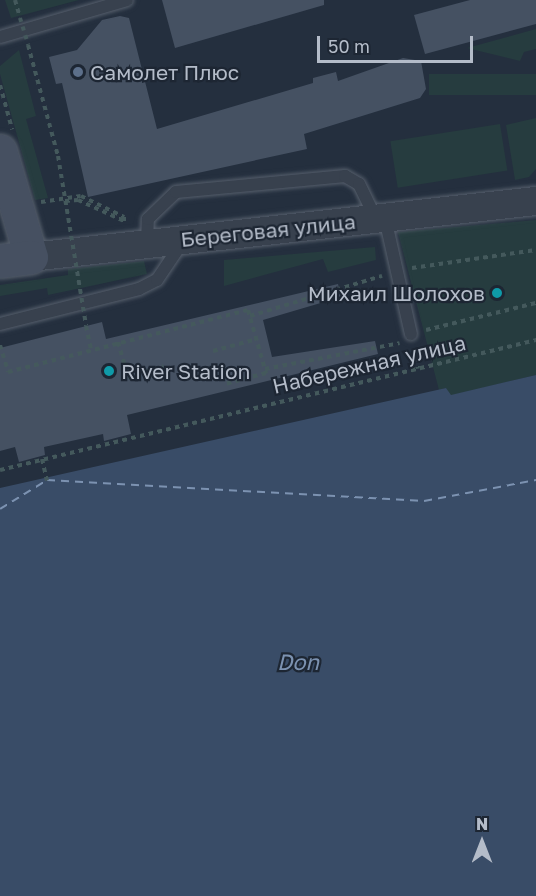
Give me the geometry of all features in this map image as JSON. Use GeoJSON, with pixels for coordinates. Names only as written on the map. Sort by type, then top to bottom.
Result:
{"type":"FeatureCollection","features":[{"type":"Feature","properties":{"kind":"main road"},"geometry":{"type":"LineString","coordinates":[[7,145],[15,259]]}},
{"type":"Feature","properties":{"kind":"street","name":"Береговая улица"},"geometry":{"type":"LineString","coordinates":[[15,259],[536,201]]}},
{"type":"Feature","properties":{"kind":"lane"},"geometry":{"type":"LineString","coordinates":[[0,37],[127,0]]}},
{"type":"Feature","properties":{"kind":"lane"},"geometry":{"type":"LineString","coordinates":[[147,243],[148,219],[176,192],[345,176],[359,184],[380,218],[397,270],[411,334]]}},
{"type":"Feature","properties":{"kind":"lane"},"geometry":{"type":"LineString","coordinates":[[0,324],[139,289],[157,280],[184,239]]}},
{"type":"Feature","properties":{"kind":"path"},"geometry":{"type":"LineString","coordinates":[[15,0],[58,156],[91,349]]}},
{"type":"Feature","properties":{"kind":"path"},"geometry":{"type":"LineString","coordinates":[[0,85],[7,145]]}},
{"type":"Feature","properties":{"kind":"path"},"geometry":{"type":"LineString","coordinates":[[35,202],[81,196],[124,217],[124,221],[78,200],[65,201]]}},
{"type":"Feature","properties":{"kind":"path"},"geometry":{"type":"LineString","coordinates":[[397,270],[536,249]]}},
{"type":"Feature","properties":{"kind":"path"},"geometry":{"type":"LineString","coordinates":[[250,316],[369,281]]}},
{"type":"Feature","properties":{"kind":"path"},"geometry":{"type":"LineString","coordinates":[[411,334],[536,303]]}},
{"type":"Feature","properties":{"kind":"path"},"geometry":{"type":"LineString","coordinates":[[0,346],[8,372],[199,319],[248,310],[266,373],[225,384]]}},
{"type":"Feature","properties":{"kind":"path"},"geometry":{"type":"LineString","coordinates":[[213,351],[257,339]]}},
{"type":"Feature","properties":{"kind":"path","name":"Набережная улица"},"geometry":{"type":"LineString","coordinates":[[0,470],[536,340]]}},
{"type":"Feature","properties":{"kind":"path"},"geometry":{"type":"LineString","coordinates":[[118,342],[128,377],[163,366]]}},
{"type":"Feature","properties":{"kind":"path"},"geometry":{"type":"LineString","coordinates":[[265,369],[401,343]]}},
{"type":"Feature","properties":{"kind":"path"},"geometry":{"type":"LineString","coordinates":[[42,459],[47,480]]}},
{"type":"Feature","properties":{"kind":"green space"},"geometry":{"type":"Polygon","coordinates":[[[5,0],[79,0],[11,18],[5,0]]]}},
{"type":"Feature","properties":{"kind":"green space"},"geometry":{"type":"Polygon","coordinates":[[[536,29],[536,49],[524,52],[520,61],[467,48],[536,29]]]}},
{"type":"Feature","properties":{"kind":"green space"},"geometry":{"type":"Polygon","coordinates":[[[19,50],[36,116],[26,119],[48,198],[35,200],[0,74],[0,66],[19,50]]]}},
{"type":"Feature","properties":{"kind":"green space"},"geometry":{"type":"Polygon","coordinates":[[[429,74],[536,74],[536,95],[429,95],[429,74]]]}},
{"type":"Feature","properties":{"kind":"green space"},"geometry":{"type":"Polygon","coordinates":[[[536,118],[536,169],[529,177],[515,180],[506,125],[536,118]]]}},
{"type":"Feature","properties":{"kind":"green space"},"geometry":{"type":"Polygon","coordinates":[[[500,124],[507,170],[398,188],[390,141],[500,124]]]}},
{"type":"Feature","properties":{"kind":"green space"},"geometry":{"type":"Polygon","coordinates":[[[536,220],[536,375],[450,396],[446,388],[439,390],[398,232],[536,220]]]}},
{"type":"Feature","properties":{"kind":"green space"},"geometry":{"type":"Polygon","coordinates":[[[375,247],[376,260],[328,272],[323,259],[224,286],[224,260],[375,247]]]}},
{"type":"Feature","properties":{"kind":"green space"},"geometry":{"type":"Polygon","coordinates":[[[144,261],[147,274],[48,295],[47,288],[0,296],[0,285],[68,275],[68,269],[144,261]]]}},
{"type":"Feature","properties":{"kind":"water","name":"Don"},"geometry":{"type":"Polygon","coordinates":[[[536,375],[536,896],[0,896],[0,488],[446,388],[451,395],[536,375]]]}},
{"type":"Feature","properties":{"kind":"building"},"geometry":{"type":"Polygon","coordinates":[[[162,0],[324,0],[324,5],[175,48],[162,0]]]}},
{"type":"Feature","properties":{"kind":"building"},"geometry":{"type":"Polygon","coordinates":[[[470,0],[536,0],[536,24],[425,54],[414,15],[470,0]]]}},
{"type":"Feature","properties":{"kind":"building"},"geometry":{"type":"Polygon","coordinates":[[[120,16],[129,18],[157,129],[313,83],[313,78],[336,72],[338,81],[403,58],[421,61],[426,89],[420,98],[304,134],[307,149],[88,197],[62,83],[56,84],[49,57],[77,50],[102,20],[120,16]]]}},
{"type":"Feature","properties":{"kind":"building","name":"River Station"},"geometry":{"type":"Polygon","coordinates":[[[338,284],[341,297],[263,320],[272,357],[375,341],[378,354],[127,415],[131,434],[104,441],[103,434],[44,447],[45,455],[19,462],[15,447],[0,451],[0,348],[102,322],[106,339],[338,284]]]}},
{"type":"Feature","properties":{"kind":"ferry route"},"geometry":{"type":"LineString","coordinates":[[0,509],[47,480],[424,501],[536,480]]}},
{"type":"Feature","properties":{"kind":"place","name":"Самолет Плюс"},"geometry":{"type":"Point","coordinates":[78,72]}},
{"type":"Feature","properties":{"kind":"place","name":"Михаил Шолохов"},"geometry":{"type":"Point","coordinates":[497,293]}},
{"type":"Feature","properties":{"kind":"place","name":"River Station"},"geometry":{"type":"Point","coordinates":[109,371]}}]}
